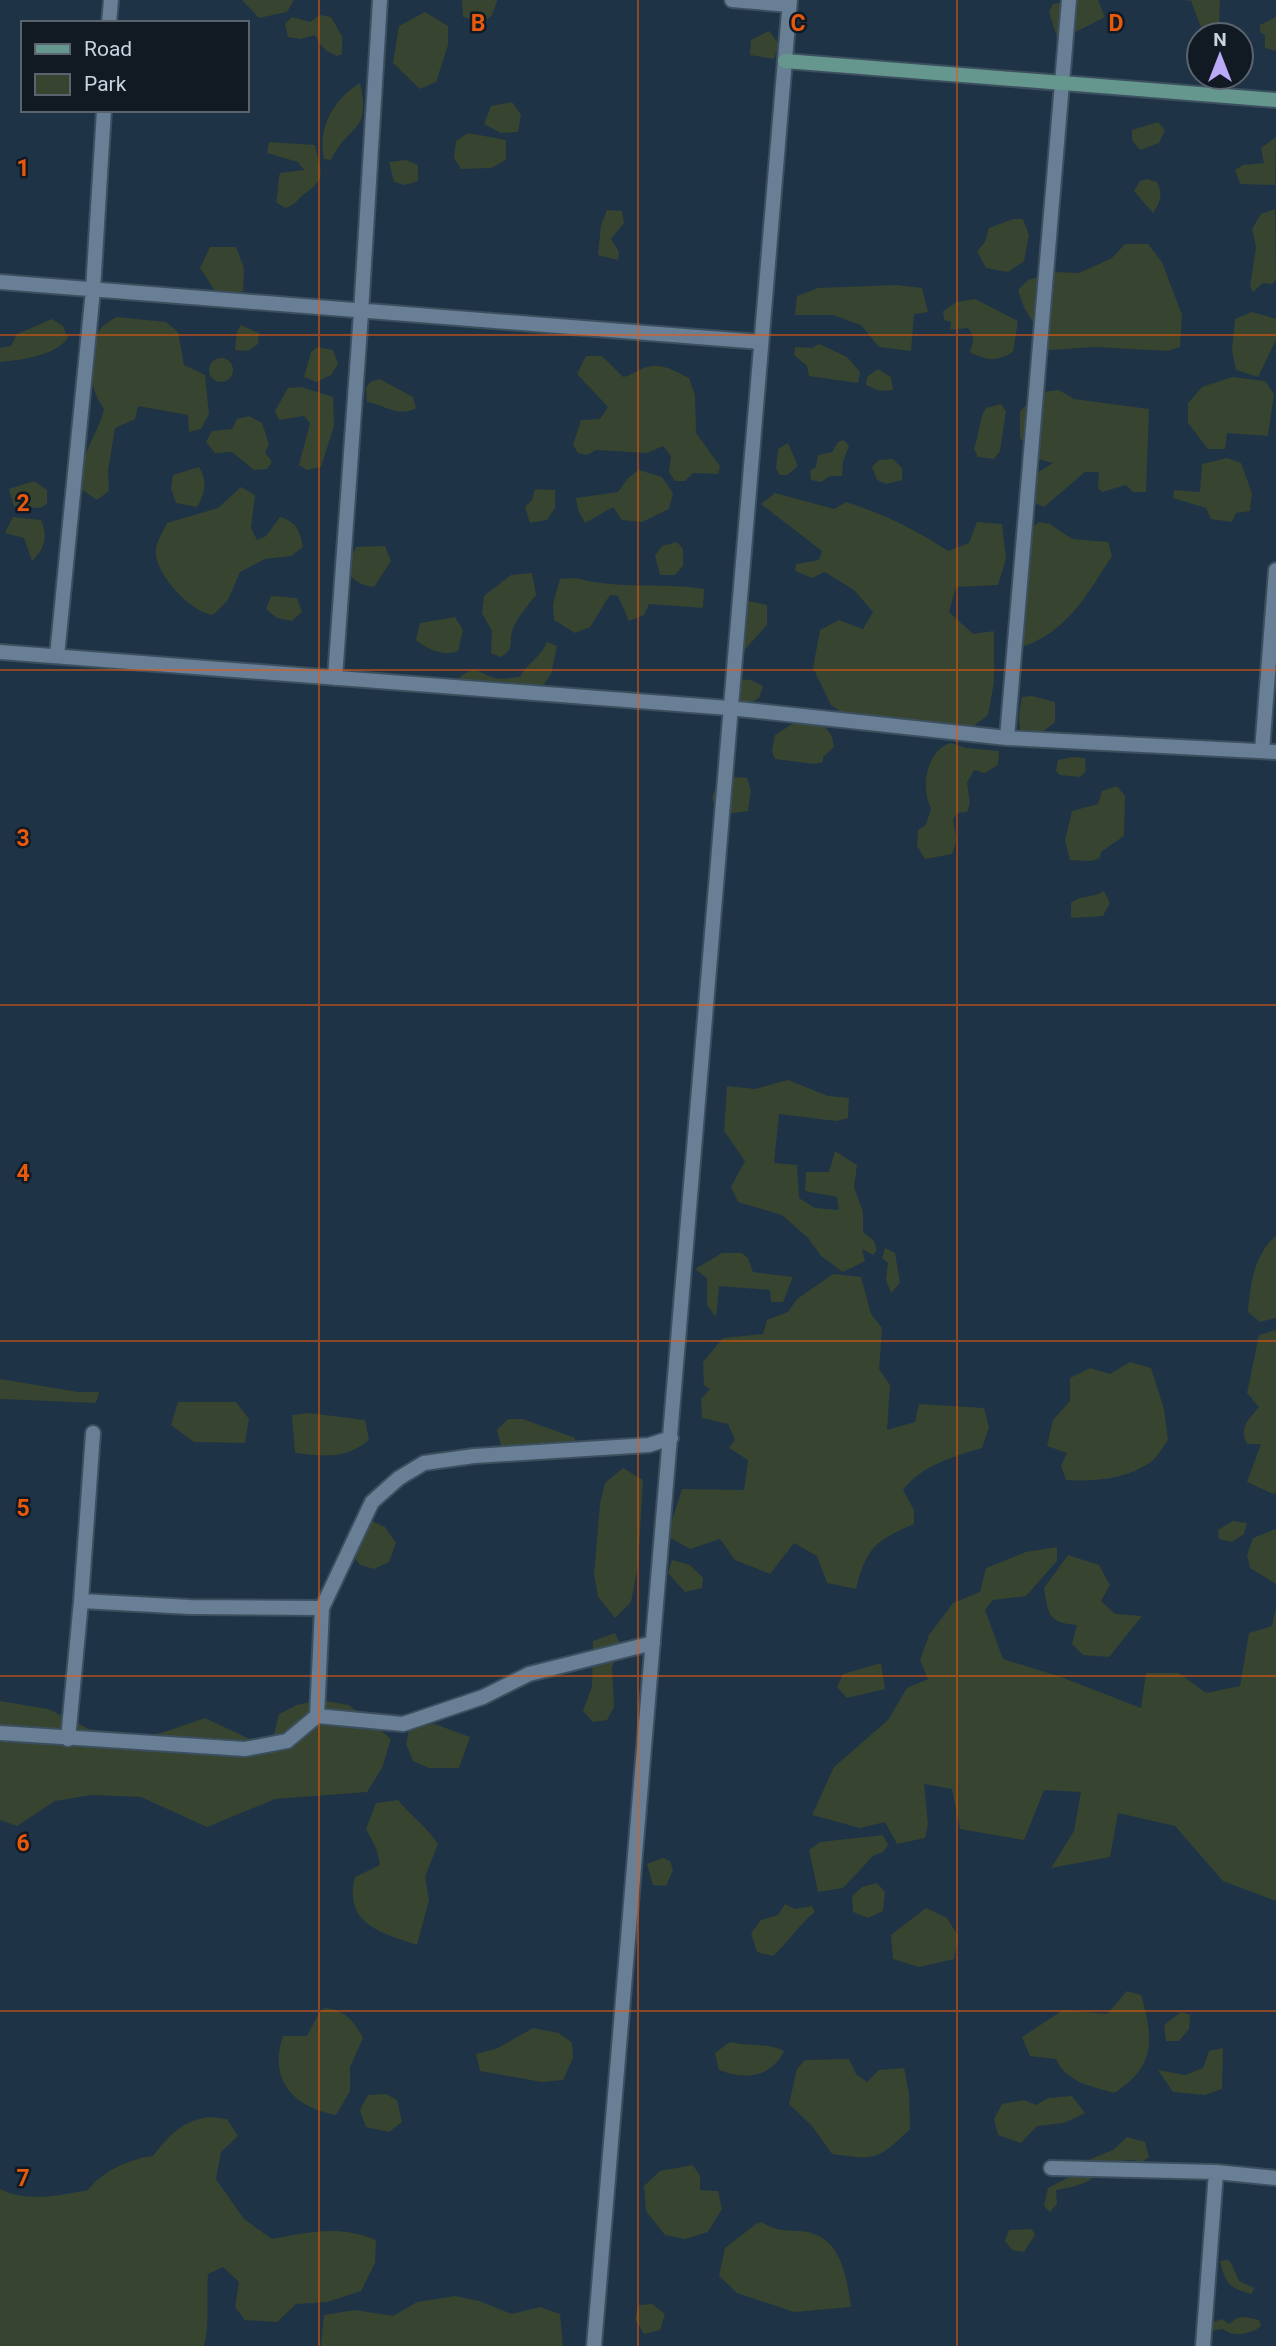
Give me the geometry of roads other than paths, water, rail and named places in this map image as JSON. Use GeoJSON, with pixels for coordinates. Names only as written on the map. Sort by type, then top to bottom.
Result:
{"type":"FeatureCollection","features":[{"type":"Feature","properties":{"kind":"street"},"geometry":{"type":"LineString","coordinates":[[109,21],[111,0]]}},
{"type":"Feature","properties":{"kind":"street"},"geometry":{"type":"LineString","coordinates":[[335,677],[362,313],[380,0]]}},
{"type":"Feature","properties":{"kind":"street"},"geometry":{"type":"LineString","coordinates":[[594,2346],[789,3],[732,0]]}},
{"type":"Feature","properties":{"kind":"street"},"geometry":{"type":"LineString","coordinates":[[1007,738],[1069,0]]}},
{"type":"Feature","properties":{"kind":"street"},"geometry":{"type":"LineString","coordinates":[[785,61],[1276,100]]}},
{"type":"Feature","properties":{"kind":"street"},"geometry":{"type":"LineString","coordinates":[[58,656],[93,290],[104,112]]}},
{"type":"Feature","properties":{"kind":"street"},"geometry":{"type":"LineString","coordinates":[[0,282],[362,313],[761,342]]}},
{"type":"Feature","properties":{"kind":"street"},"geometry":{"type":"LineString","coordinates":[[0,652],[729,708],[1007,738],[1269,752],[1276,570]]}},
{"type":"Feature","properties":{"kind":"street"},"geometry":{"type":"LineString","coordinates":[[68,1739],[82,1601],[93,1433]]}},
{"type":"Feature","properties":{"kind":"street"},"geometry":{"type":"LineString","coordinates":[[317,1716],[322,1608],[372,1502],[399,1478],[424,1463],[474,1456],[649,1445],[671,1438]]}},
{"type":"Feature","properties":{"kind":"street"},"geometry":{"type":"LineString","coordinates":[[82,1601],[190,1607],[322,1608]]}},
{"type":"Feature","properties":{"kind":"street"},"geometry":{"type":"LineString","coordinates":[[0,1733],[245,1749],[287,1741],[317,1716],[403,1724],[483,1697],[530,1674],[653,1643]]}},
{"type":"Feature","properties":{"kind":"street"},"geometry":{"type":"LineString","coordinates":[[1051,2168],[1216,2172],[1276,2178]]}},
{"type":"Feature","properties":{"kind":"street"},"geometry":{"type":"LineString","coordinates":[[1203,2346],[1216,2172]]}}]}
